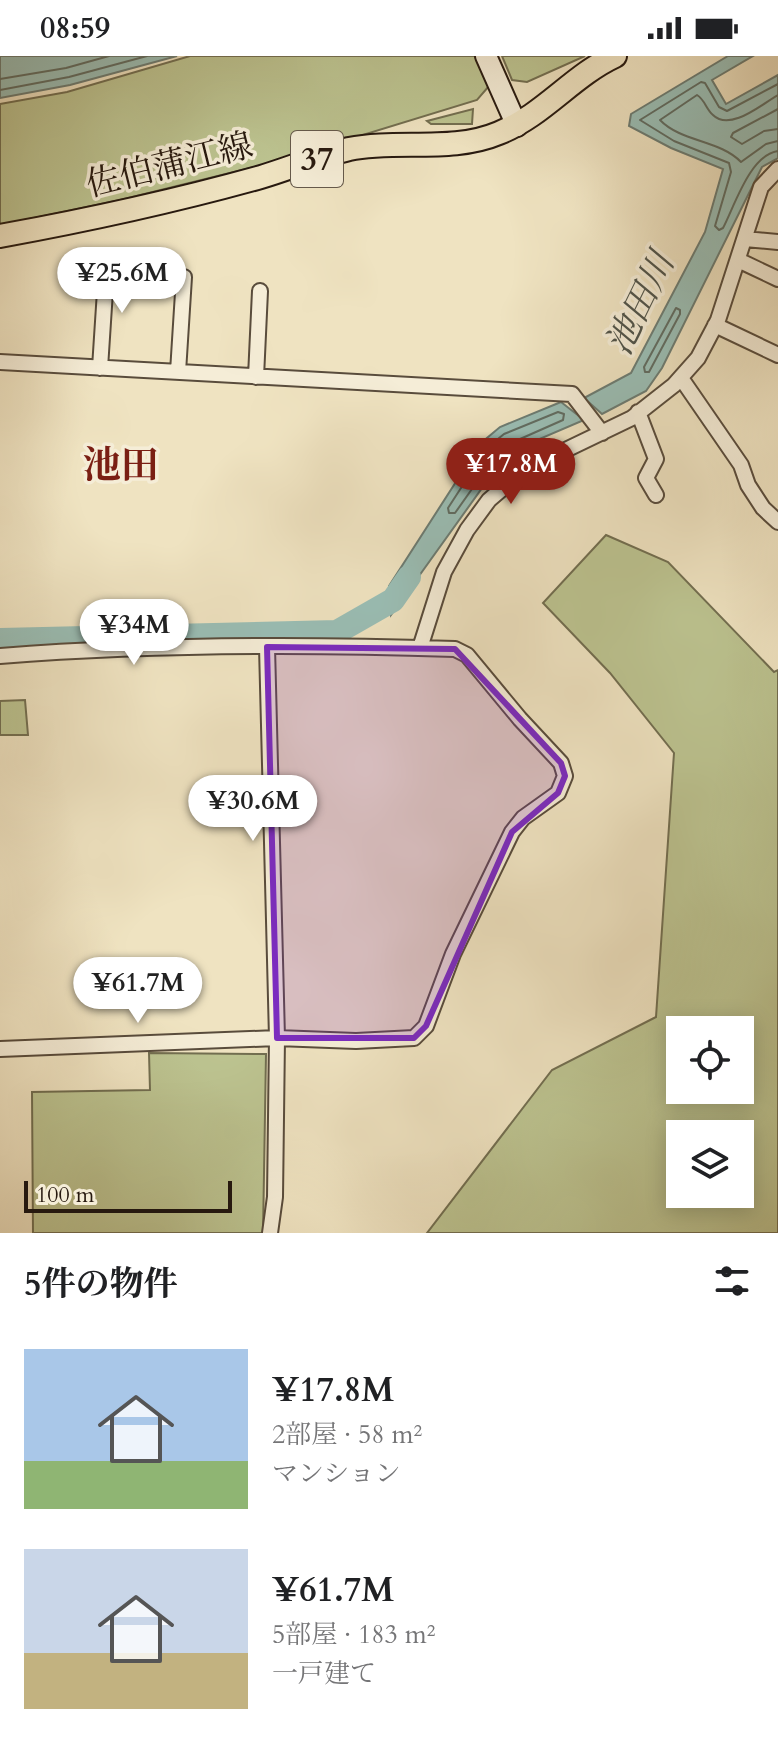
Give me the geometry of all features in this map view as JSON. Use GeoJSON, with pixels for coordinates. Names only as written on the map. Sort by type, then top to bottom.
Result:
{"type":"FeatureCollection","features":[{"type":"Feature","properties":{"kind":"main road","name":"佐伯蒲江線"},"geometry":{"type":"LineString","coordinates":[[0,236],[135,209],[262,176],[345,150],[381,144],[462,142],[496,135],[517,126],[552,103],[604,59]]}},
{"type":"Feature","properties":{"kind":"street"},"geometry":{"type":"LineString","coordinates":[[486,56],[517,126]]}},
{"type":"Feature","properties":{"kind":"street"},"geometry":{"type":"LineString","coordinates":[[420,648],[444,572],[467,530],[489,500],[524,470],[638,412],[681,378],[698,358],[715,325],[761,187],[778,169]]}},
{"type":"Feature","properties":{"kind":"street"},"geometry":{"type":"LineString","coordinates":[[745,239],[778,242]]}},
{"type":"Feature","properties":{"kind":"street"},"geometry":{"type":"LineString","coordinates":[[100,368],[107,260]]}},
{"type":"Feature","properties":{"kind":"street"},"geometry":{"type":"LineString","coordinates":[[738,260],[778,279]]}},
{"type":"Feature","properties":{"kind":"street"},"geometry":{"type":"LineString","coordinates":[[178,372],[184,277]]}},
{"type":"Feature","properties":{"kind":"street"},"geometry":{"type":"LineString","coordinates":[[256,377],[260,291]]}},
{"type":"Feature","properties":{"kind":"street"},"geometry":{"type":"LineString","coordinates":[[715,325],[778,355]]}},
{"type":"Feature","properties":{"kind":"street"},"geometry":{"type":"LineString","coordinates":[[0,362],[572,394],[602,433]]}},
{"type":"Feature","properties":{"kind":"street"},"geometry":{"type":"LineString","coordinates":[[681,378],[741,465],[748,485],[763,508],[778,522]]}},
{"type":"Feature","properties":{"kind":"street"},"geometry":{"type":"LineString","coordinates":[[638,412],[656,459],[646,478],[656,495]]}},
{"type":"Feature","properties":{"kind":"street"},"geometry":{"type":"LineString","coordinates":[[267,647],[277,1038],[275,1197],[270,1233]]}},
{"type":"Feature","properties":{"kind":"street"},"geometry":{"type":"LineString","coordinates":[[0,656],[92,649],[455,649],[467,655],[561,763],[565,776],[558,793],[523,818],[512,832],[453,954],[426,1026],[414,1038],[356,1041],[277,1038],[0,1049]]}},
{"type":"Feature","properties":{"kind":"highlighted area"},"geometry":{"type":"Polygon","coordinates":[[[267,647],[455,649],[561,763],[565,776],[558,793],[512,832],[426,1026],[414,1038],[277,1038],[267,647]]]}},
{"type":"Feature","properties":{"kind":"green space"},"geometry":{"type":"Polygon","coordinates":[[[190,56],[477,56],[489,86],[477,100],[278,161],[120,200],[0,225],[0,104],[67,92],[190,56]]]}},
{"type":"Feature","properties":{"kind":"green space"},"geometry":{"type":"Polygon","coordinates":[[[502,56],[585,56],[527,82],[512,80],[502,56]]]}},
{"type":"Feature","properties":{"kind":"green space"},"geometry":{"type":"Polygon","coordinates":[[[473,109],[472,124],[431,124],[427,121],[473,109]]]}},
{"type":"Feature","properties":{"kind":"green space"},"geometry":{"type":"Polygon","coordinates":[[[606,535],[668,562],[774,672],[778,670],[778,1233],[427,1233],[552,1070],[656,1017],[674,753],[610,673],[543,603],[606,535]]]}},
{"type":"Feature","properties":{"kind":"green space"},"geometry":{"type":"Polygon","coordinates":[[[25,700],[28,735],[0,735],[0,701],[25,700]]]}},
{"type":"Feature","properties":{"kind":"green space"},"geometry":{"type":"Polygon","coordinates":[[[149,1053],[266,1054],[263,1233],[33,1233],[32,1092],[150,1090],[149,1053]]]}},
{"type":"Feature","properties":{"kind":"water"},"geometry":{"type":"Polygon","coordinates":[[[0,56],[177,56],[70,85],[0,98],[0,56]]]}},
{"type":"Feature","properties":{"kind":"water"},"geometry":{"type":"Polygon","coordinates":[[[728,56],[753,56],[712,80],[726,104],[778,75],[778,158],[762,167],[662,368],[646,391],[602,414],[584,398],[631,373],[705,232],[723,169],[671,148],[629,126],[631,114],[728,56]]]}},
{"type":"Feature","properties":{"kind":"water"},"geometry":{"type":"Polygon","coordinates":[[[561,402],[584,420],[516,449],[490,477],[391,615],[389,586],[481,443],[500,427],[561,402]]]}},
{"type":"Feature","properties":{"kind":"waterway","name":"池田川"},"geometry":{"type":"LineString","coordinates":[[0,640],[337,632],[393,600],[409,577]]}},
{"type":"Feature","properties":{"kind":"district","name":"池田"},"geometry":{"type":"Point","coordinates":[121,465]}}]}
